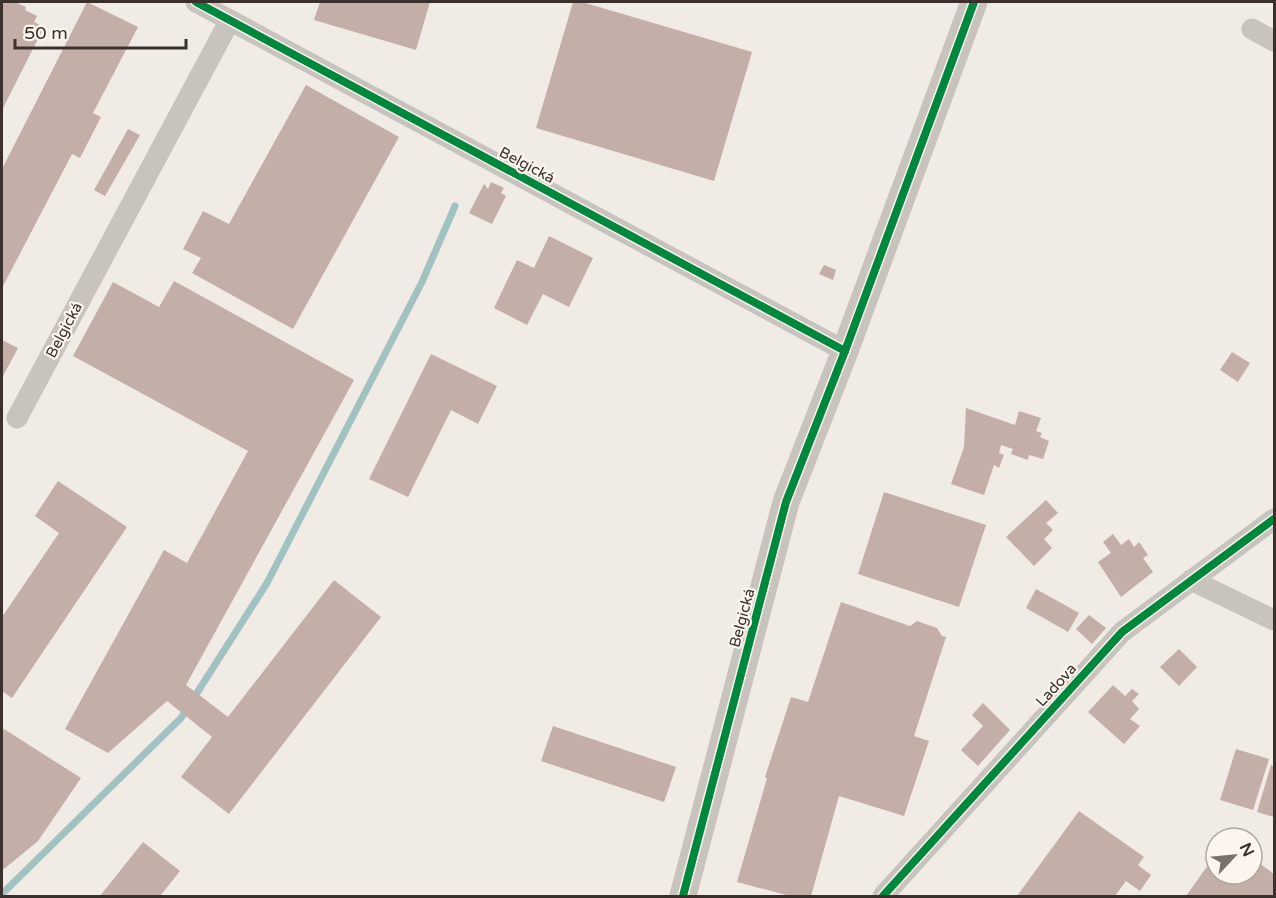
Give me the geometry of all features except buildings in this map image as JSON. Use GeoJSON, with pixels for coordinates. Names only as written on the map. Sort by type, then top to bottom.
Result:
{"type":"FeatureCollection","features":[{"type":"Feature","properties":{"kind":"street","name":"Belgická"},"geometry":{"type":"LineString","coordinates":[[196,2],[845,351]]}},
{"type":"Feature","properties":{"kind":"street","name":"Belgická"},"geometry":{"type":"LineString","coordinates":[[683,897],[786,502],[845,351],[974,2]]}},
{"type":"Feature","properties":{"kind":"street","name":"Belgická"},"geometry":{"type":"LineString","coordinates":[[17,418],[230,20]]}},
{"type":"Feature","properties":{"kind":"street"},"geometry":{"type":"LineString","coordinates":[[1252,29],[1275,41]]}},
{"type":"Feature","properties":{"kind":"street","name":"Ladova"},"geometry":{"type":"LineString","coordinates":[[883,897],[1122,632],[1275,519]]}},
{"type":"Feature","properties":{"kind":"street"},"geometry":{"type":"LineString","coordinates":[[1191,580],[1275,620]]}},
{"type":"Feature","properties":{"kind":"waterway"},"geometry":{"type":"LineString","coordinates":[[2,894],[181,718],[267,583],[422,282],[455,206]]}},
{"type":"Feature","properties":{"kind":"cycle path"},"geometry":{"type":"LineString","coordinates":[[196,2],[845,351]]}},
{"type":"Feature","properties":{"kind":"cycle path"},"geometry":{"type":"LineString","coordinates":[[683,896],[786,502],[845,351],[974,2]]}},
{"type":"Feature","properties":{"kind":"cycle path"},"geometry":{"type":"LineString","coordinates":[[883,896],[1122,632],[1274,519]]}}]}
